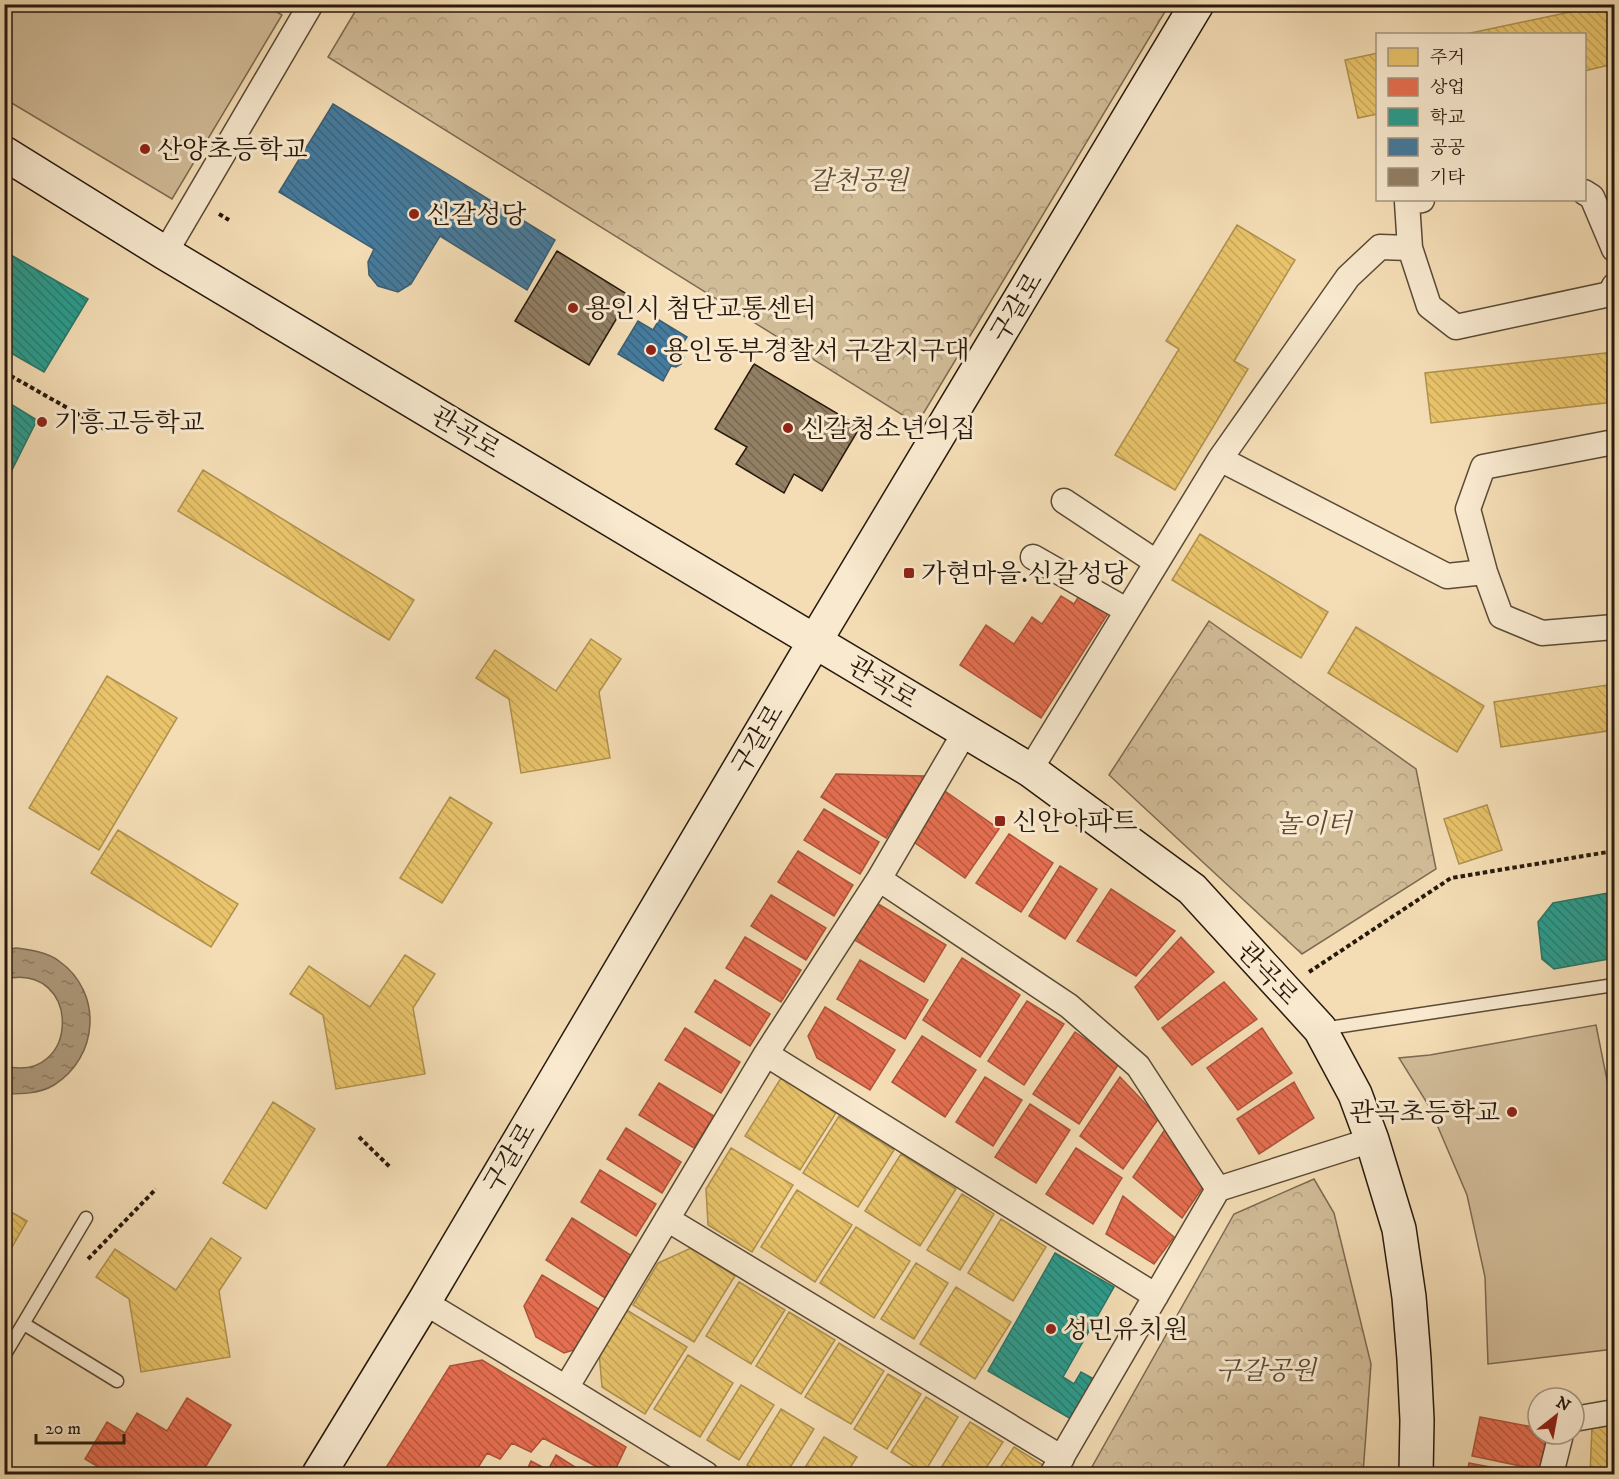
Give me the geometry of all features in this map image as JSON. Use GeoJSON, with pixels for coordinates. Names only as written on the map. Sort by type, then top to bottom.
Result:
{"type":"FeatureCollection","features":[{"type":"Feature","properties":{"kind":"street"},"geometry":{"type":"LineString","coordinates":[[165,253],[311,4]]}},
{"type":"Feature","properties":{"kind":"street","name":"구갈로"},"geometry":{"type":"LineString","coordinates":[[318,1474],[424,1302],[814,641],[1197,4]]}},
{"type":"Feature","properties":{"kind":"street","name":"관곡로"},"geometry":{"type":"LineString","coordinates":[[4,153],[165,253],[1030,770],[1192,889],[1320,1029],[1355,1094],[1372,1140],[1399,1229],[1409,1297],[1417,1420],[1416,1474]]}},
{"type":"Feature","properties":{"kind":"street"},"geometry":{"type":"LineString","coordinates":[[1586,193],[1592,196],[1614,249]]}},
{"type":"Feature","properties":{"kind":"street"},"geometry":{"type":"LineString","coordinates":[[1414,201],[1407,202],[1410,248],[1429,306],[1456,327],[1610,294],[1614,286]]}},
{"type":"Feature","properties":{"kind":"street"},"geometry":{"type":"LineString","coordinates":[[1030,770],[1220,459],[1348,277],[1380,247],[1410,248]]}},
{"type":"Feature","properties":{"kind":"street"},"geometry":{"type":"LineString","coordinates":[[1614,442],[1483,467],[1468,509],[1485,572],[1501,616],[1542,633],[1614,627]]}},
{"type":"Feature","properties":{"kind":"street"},"geometry":{"type":"LineString","coordinates":[[1220,459],[1448,576],[1485,572]]}},
{"type":"Feature","properties":{"kind":"street"},"geometry":{"type":"LineString","coordinates":[[1064,501],[1156,562]]}},
{"type":"Feature","properties":{"kind":"street"},"geometry":{"type":"LineString","coordinates":[[1034,557],[1126,610]]}},
{"type":"Feature","properties":{"kind":"street"},"geometry":{"type":"LineString","coordinates":[[566,1388],[766,1054],[879,879],[965,732]]}},
{"type":"Feature","properties":{"kind":"street"},"geometry":{"type":"LineString","coordinates":[[879,879],[1069,1006],[1138,1066],[1218,1189]]}},
{"type":"Feature","properties":{"kind":"street"},"geometry":{"type":"LineString","coordinates":[[766,1054],[1155,1296]]}},
{"type":"Feature","properties":{"kind":"street"},"geometry":{"type":"LineString","coordinates":[[667,1220],[1057,1466],[1218,1189],[1372,1140]]}},
{"type":"Feature","properties":{"kind":"street"},"geometry":{"type":"LineString","coordinates":[[424,1302],[706,1474]]}},
{"type":"Feature","properties":{"kind":"street"},"geometry":{"type":"LineString","coordinates":[[1586,1417],[1614,1412]]}},
{"type":"Feature","properties":{"kind":"street"},"geometry":{"type":"LineString","coordinates":[[1551,1474],[1559,1446]]}},
{"type":"Feature","properties":{"kind":"lane"},"geometry":{"type":"LineString","coordinates":[[1320,1029],[1614,985]]}},
{"type":"Feature","properties":{"kind":"lane"},"geometry":{"type":"LineString","coordinates":[[4,1356],[86,1218]]}},
{"type":"Feature","properties":{"kind":"lane"},"geometry":{"type":"LineString","coordinates":[[24,1324],[117,1381]]}},
{"type":"Feature","properties":{"kind":"path"},"geometry":{"type":"LineString","coordinates":[[4,372],[108,431]]}},
{"type":"Feature","properties":{"kind":"path"},"geometry":{"type":"LineString","coordinates":[[1284,989],[1451,878],[1614,850]]}},
{"type":"Feature","properties":{"kind":"path"},"geometry":{"type":"LineString","coordinates":[[359,1137],[392,1168]]}},
{"type":"Feature","properties":{"kind":"green space","name":"산양초등학교"},"geometry":{"type":"Polygon","coordinates":[[[5,5],[265,5],[282,15],[172,199],[5,99],[5,5]]]}},
{"type":"Feature","properties":{"kind":"green space","name":"갈천공원"},"geometry":{"type":"Polygon","coordinates":[[[359,5],[1169,5],[917,424],[328,57],[359,5]]]}},
{"type":"Feature","properties":{"kind":"green space","name":"놀이터"},"geometry":{"type":"Polygon","coordinates":[[[1209,621],[1416,769],[1436,869],[1302,954],[1109,775],[1209,621]]]}},
{"type":"Feature","properties":{"kind":"green space"},"geometry":{"type":"Polygon","coordinates":[[[1596,1025],[1614,1115],[1614,1349],[1488,1364],[1485,1277],[1467,1195],[1429,1106],[1399,1058],[1430,1055],[1596,1025]]]}},
{"type":"Feature","properties":{"kind":"green space","name":"구갈공원"},"geometry":{"type":"Polygon","coordinates":[[[1314,1179],[1334,1213],[1371,1364],[1363,1474],[1088,1474],[1234,1214],[1314,1179]]]}},
{"type":"Feature","properties":{"kind":"water"},"geometry":{"type":"Polygon","coordinates":[[[16,948],[49,955],[74,974],[89,1007],[90,1025],[87,1042],[80,1059],[69,1073],[54,1085],[36,1092],[5,1094],[5,1066],[30,1067],[48,1058],[59,1042],[62,1023],[59,1004],[48,988],[30,979],[5,979],[5,950],[16,948]]]}},
{"type":"Feature","properties":{"kind":"building: 주거"},"geometry":{"type":"Polygon","coordinates":[[[1614,4],[1614,64],[1586,71],[1586,33],[1471,33],[1614,4]]]}},
{"type":"Feature","properties":{"kind":"building: 주거"},"geometry":{"type":"Polygon","coordinates":[[[1376,53],[1376,114],[1358,118],[1345,60],[1376,53]]]}},
{"type":"Feature","properties":{"kind":"building: 주거"},"geometry":{"type":"Polygon","coordinates":[[[1237,225],[1295,260],[1234,361],[1248,369],[1175,490],[1115,455],[1179,349],[1166,341],[1237,225]]]}},
{"type":"Feature","properties":{"kind":"building: 주거"},"geometry":{"type":"Polygon","coordinates":[[[1614,352],[1614,402],[1431,423],[1425,373],[1614,352]]]}},
{"type":"Feature","properties":{"kind":"building: 주거"},"geometry":{"type":"Polygon","coordinates":[[[203,470],[414,600],[389,640],[178,511],[203,470]]]}},
{"type":"Feature","properties":{"kind":"building: 주거"},"geometry":{"type":"Polygon","coordinates":[[[1200,534],[1328,612],[1301,658],[1172,580],[1200,534]]]}},
{"type":"Feature","properties":{"kind":"building: 주거"},"geometry":{"type":"Polygon","coordinates":[[[1356,627],[1484,706],[1457,752],[1328,673],[1356,627]]]}},
{"type":"Feature","properties":{"kind":"building: 주거"},"geometry":{"type":"Polygon","coordinates":[[[591,639],[621,659],[599,692],[610,758],[521,773],[509,699],[476,678],[495,650],[556,691],[591,639]]]}},
{"type":"Feature","properties":{"kind":"building: 주거"},"geometry":{"type":"Polygon","coordinates":[[[107,676],[177,718],[99,850],[29,808],[107,676]]]}},
{"type":"Feature","properties":{"kind":"building: 주거"},"geometry":{"type":"Polygon","coordinates":[[[1614,684],[1614,730],[1501,747],[1494,702],[1614,684]]]}},
{"type":"Feature","properties":{"kind":"building: 주거"},"geometry":{"type":"Polygon","coordinates":[[[450,797],[492,823],[442,903],[400,878],[450,797]]]}},
{"type":"Feature","properties":{"kind":"building: 주거"},"geometry":{"type":"Polygon","coordinates":[[[1487,805],[1502,850],[1459,864],[1444,819],[1487,805]]]}},
{"type":"Feature","properties":{"kind":"building: 주거"},"geometry":{"type":"Polygon","coordinates":[[[118,830],[238,904],[211,947],[91,873],[118,830]]]}},
{"type":"Feature","properties":{"kind":"building: 주거"},"geometry":{"type":"Polygon","coordinates":[[[405,955],[435,974],[413,1008],[425,1074],[336,1089],[323,1015],[290,994],[309,966],[370,1007],[405,955]]]}},
{"type":"Feature","properties":{"kind":"building: 주거"},"geometry":{"type":"Polygon","coordinates":[[[781,1078],[836,1113],[800,1170],[745,1136],[781,1078]]]}},
{"type":"Feature","properties":{"kind":"building: 주거"},"geometry":{"type":"Polygon","coordinates":[[[273,1102],[315,1129],[266,1209],[223,1183],[273,1102]]]}},
{"type":"Feature","properties":{"kind":"building: 주거"},"geometry":{"type":"Polygon","coordinates":[[[839,1116],[894,1150],[858,1207],[803,1173],[839,1116]]]}},
{"type":"Feature","properties":{"kind":"building: 주거"},"geometry":{"type":"Polygon","coordinates":[[[731,1148],[793,1185],[752,1252],[708,1225],[706,1189],[731,1148]]]}},
{"type":"Feature","properties":{"kind":"building: 주거"},"geometry":{"type":"Polygon","coordinates":[[[901,1154],[956,1189],[920,1246],[865,1211],[901,1154]]]}},
{"type":"Feature","properties":{"kind":"building: 주거"},"geometry":{"type":"Polygon","coordinates":[[[797,1190],[852,1225],[815,1282],[761,1247],[797,1190]]]}},
{"type":"Feature","properties":{"kind":"building: 주거"},"geometry":{"type":"Polygon","coordinates":[[[962,1194],[994,1214],[960,1270],[927,1250],[962,1194]]]}},
{"type":"Feature","properties":{"kind":"building: 주거"},"geometry":{"type":"Polygon","coordinates":[[[4,1208],[27,1221],[4,1261],[4,1208]]]}},
{"type":"Feature","properties":{"kind":"building: 주거"},"geometry":{"type":"Polygon","coordinates":[[[1001,1219],[1046,1247],[1013,1301],[968,1273],[1001,1219]]]}},
{"type":"Feature","properties":{"kind":"building: 주거"},"geometry":{"type":"Polygon","coordinates":[[[856,1227],[910,1261],[874,1318],[820,1283],[856,1227]]]}},
{"type":"Feature","properties":{"kind":"building: 주거"},"geometry":{"type":"Polygon","coordinates":[[[211,1238],[241,1258],[219,1291],[230,1357],[141,1372],[129,1299],[96,1277],[115,1249],[176,1290],[211,1238]]]}},
{"type":"Feature","properties":{"kind":"building: 주거"},"geometry":{"type":"Polygon","coordinates":[[[691,1248],[735,1276],[694,1342],[633,1305],[658,1263],[691,1248]]]}},
{"type":"Feature","properties":{"kind":"building: 주거"},"geometry":{"type":"Polygon","coordinates":[[[916,1263],[948,1283],[914,1339],[881,1319],[916,1263]]]}},
{"type":"Feature","properties":{"kind":"building: 주거"},"geometry":{"type":"Polygon","coordinates":[[[739,1282],[785,1310],[751,1364],[706,1336],[739,1282]]]}},
{"type":"Feature","properties":{"kind":"building: 주거"},"geometry":{"type":"Polygon","coordinates":[[[956,1287],[1011,1322],[975,1379],[920,1344],[956,1287]]]}},
{"type":"Feature","properties":{"kind":"building: 주거"},"geometry":{"type":"Polygon","coordinates":[[[625,1309],[687,1347],[645,1414],[602,1387],[599,1352],[625,1309]]]}},
{"type":"Feature","properties":{"kind":"building: 주거"},"geometry":{"type":"Polygon","coordinates":[[[789,1312],[835,1340],[801,1394],[756,1366],[789,1312]]]}},
{"type":"Feature","properties":{"kind":"building: 주거"},"geometry":{"type":"Polygon","coordinates":[[[839,1343],[884,1371],[851,1424],[805,1397],[839,1343]]]}},
{"type":"Feature","properties":{"kind":"building: 주거"},"geometry":{"type":"Polygon","coordinates":[[[688,1355],[733,1383],[700,1437],[654,1409],[688,1355]]]}},
{"type":"Feature","properties":{"kind":"building: 주거"},"geometry":{"type":"Polygon","coordinates":[[[888,1374],[921,1394],[887,1449],[854,1429],[888,1374]]]}},
{"type":"Feature","properties":{"kind":"building: 주거"},"geometry":{"type":"Polygon","coordinates":[[[741,1385],[774,1405],[739,1460],[707,1440],[741,1385]]]}},
{"type":"Feature","properties":{"kind":"building: 주거"},"geometry":{"type":"Polygon","coordinates":[[[926,1397],[958,1417],[924,1473],[891,1452],[926,1397]]]}},
{"type":"Feature","properties":{"kind":"building: 주거"},"geometry":{"type":"Polygon","coordinates":[[[781,1409],[814,1429],[786,1474],[763,1474],[747,1465],[781,1409]]]}},
{"type":"Feature","properties":{"kind":"building: 주거"},"geometry":{"type":"Polygon","coordinates":[[[970,1422],[1003,1442],[982,1474],[937,1474],[970,1422]]]}},
{"type":"Feature","properties":{"kind":"building: 주거"},"geometry":{"type":"Polygon","coordinates":[[[1614,1423],[1614,1474],[1590,1474],[1592,1427],[1614,1423]]]}},
{"type":"Feature","properties":{"kind":"building: 주거"},"geometry":{"type":"Polygon","coordinates":[[[824,1437],[857,1457],[846,1474],[801,1474],[824,1437]]]}},
{"type":"Feature","properties":{"kind":"building: 주거"},"geometry":{"type":"Polygon","coordinates":[[[1014,1447],[1046,1467],[1041,1474],[996,1474],[1014,1447]]]}},
{"type":"Feature","properties":{"kind":"building: 상업"},"geometry":{"type":"Polygon","coordinates":[[[1081,593],[1109,612],[1041,718],[960,665],[986,625],[1014,644],[1032,617],[1042,624],[1061,596],[1074,604],[1081,593]]]}},
{"type":"Feature","properties":{"kind":"building: 상업"},"geometry":{"type":"Polygon","coordinates":[[[836,774],[925,776],[886,838],[821,797],[836,774]]]}},
{"type":"Feature","properties":{"kind":"building: 상업"},"geometry":{"type":"Polygon","coordinates":[[[945,791],[999,829],[965,878],[911,840],[945,791]]]}},
{"type":"Feature","properties":{"kind":"building: 상업"},"geometry":{"type":"Polygon","coordinates":[[[824,809],[879,842],[860,874],[804,840],[824,809]]]}},
{"type":"Feature","properties":{"kind":"building: 상업"},"geometry":{"type":"Polygon","coordinates":[[[1009,834],[1053,863],[1021,912],[976,883],[1009,834]]]}},
{"type":"Feature","properties":{"kind":"building: 상업"},"geometry":{"type":"Polygon","coordinates":[[[798,851],[853,885],[834,916],[778,882],[798,851]]]}},
{"type":"Feature","properties":{"kind":"building: 상업"},"geometry":{"type":"Polygon","coordinates":[[[1060,866],[1097,889],[1065,939],[1029,916],[1060,866]]]}},
{"type":"Feature","properties":{"kind":"building: 상업"},"geometry":{"type":"Polygon","coordinates":[[[1111,889],[1175,931],[1136,976],[1077,941],[1111,889]]]}},
{"type":"Feature","properties":{"kind":"building: 상업"},"geometry":{"type":"Polygon","coordinates":[[[771,895],[826,928],[806,960],[751,926],[771,895]]]}},
{"type":"Feature","properties":{"kind":"building: 상업"},"geometry":{"type":"Polygon","coordinates":[[[875,902],[946,945],[924,982],[853,939],[875,902]]]}},
{"type":"Feature","properties":{"kind":"building: 상업"},"geometry":{"type":"Polygon","coordinates":[[[745,937],[801,970],[781,1002],[726,968],[745,937]]]}},
{"type":"Feature","properties":{"kind":"building: 상업"},"geometry":{"type":"Polygon","coordinates":[[[1181,937],[1214,972],[1158,1020],[1135,987],[1181,937]]]}},
{"type":"Feature","properties":{"kind":"building: 상업"},"geometry":{"type":"Polygon","coordinates":[[[962,958],[1020,995],[980,1057],[923,1020],[962,958]]]}},
{"type":"Feature","properties":{"kind":"building: 상업"},"geometry":{"type":"Polygon","coordinates":[[[860,960],[928,1000],[905,1039],[837,999],[860,960]]]}},
{"type":"Feature","properties":{"kind":"building: 상업"},"geometry":{"type":"Polygon","coordinates":[[[715,980],[770,1014],[750,1046],[695,1012],[715,980]]]}},
{"type":"Feature","properties":{"kind":"building: 상업"},"geometry":{"type":"Polygon","coordinates":[[[1224,982],[1257,1019],[1192,1065],[1162,1028],[1224,982]]]}},
{"type":"Feature","properties":{"kind":"building: 상업"},"geometry":{"type":"Polygon","coordinates":[[[1027,1001],[1064,1024],[1024,1085],[988,1061],[1027,1001]]]}},
{"type":"Feature","properties":{"kind":"building: 상업"},"geometry":{"type":"Polygon","coordinates":[[[825,1007],[895,1050],[870,1090],[817,1058],[808,1036],[825,1007]]]}},
{"type":"Feature","properties":{"kind":"building: 상업"},"geometry":{"type":"Polygon","coordinates":[[[685,1028],[740,1062],[721,1093],[665,1060],[685,1028]]]}},
{"type":"Feature","properties":{"kind":"building: 상업"},"geometry":{"type":"Polygon","coordinates":[[[1262,1028],[1292,1073],[1238,1110],[1207,1068],[1262,1028]]]}},
{"type":"Feature","properties":{"kind":"building: 상업"},"geometry":{"type":"Polygon","coordinates":[[[1075,1032],[1120,1062],[1079,1124],[1033,1094],[1075,1032]]]}},
{"type":"Feature","properties":{"kind":"building: 상업"},"geometry":{"type":"Polygon","coordinates":[[[922,1036],[976,1070],[945,1117],[892,1082],[922,1036]]]}},
{"type":"Feature","properties":{"kind":"building: 상업"},"geometry":{"type":"Polygon","coordinates":[[[985,1077],[1022,1100],[993,1146],[956,1122],[985,1077]]]}},
{"type":"Feature","properties":{"kind":"building: 상업"},"geometry":{"type":"Polygon","coordinates":[[[1120,1077],[1159,1118],[1123,1169],[1080,1136],[1120,1077]]]}},
{"type":"Feature","properties":{"kind":"building: 상업"},"geometry":{"type":"Polygon","coordinates":[[[1294,1082],[1314,1118],[1259,1154],[1237,1119],[1294,1082]]]}},
{"type":"Feature","properties":{"kind":"building: 상업"},"geometry":{"type":"Polygon","coordinates":[[[659,1083],[714,1116],[694,1148],[639,1115],[659,1083]]]}},
{"type":"Feature","properties":{"kind":"building: 상업"},"geometry":{"type":"Polygon","coordinates":[[[1030,1104],[1070,1130],[1036,1183],[995,1157],[1030,1104]]]}},
{"type":"Feature","properties":{"kind":"building: 상업"},"geometry":{"type":"Polygon","coordinates":[[[626,1128],[681,1162],[662,1193],[607,1159],[626,1128]]]}},
{"type":"Feature","properties":{"kind":"building: 상업"},"geometry":{"type":"Polygon","coordinates":[[[1166,1128],[1203,1187],[1182,1218],[1133,1177],[1166,1128]]]}},
{"type":"Feature","properties":{"kind":"building: 상업"},"geometry":{"type":"Polygon","coordinates":[[[1076,1148],[1122,1178],[1093,1224],[1046,1194],[1076,1148]]]}},
{"type":"Feature","properties":{"kind":"building: 상업"},"geometry":{"type":"Polygon","coordinates":[[[600,1170],[656,1204],[636,1236],[581,1202],[600,1170]]]}},
{"type":"Feature","properties":{"kind":"building: 상업"},"geometry":{"type":"Polygon","coordinates":[[[1123,1196],[1174,1237],[1154,1264],[1106,1234],[1123,1196]]]}},
{"type":"Feature","properties":{"kind":"building: 상업"},"geometry":{"type":"Polygon","coordinates":[[[572,1218],[632,1256],[605,1298],[546,1260],[572,1218]]]}},
{"type":"Feature","properties":{"kind":"building: 상업"},"geometry":{"type":"Polygon","coordinates":[[[542,1275],[602,1311],[580,1348],[564,1353],[536,1337],[524,1306],[542,1275]]]}},
{"type":"Feature","properties":{"kind":"building: 상업"},"geometry":{"type":"Polygon","coordinates":[[[482,1360],[626,1447],[615,1470],[622,1474],[600,1474],[601,1469],[543,1438],[531,1452],[512,1443],[500,1459],[487,1453],[474,1474],[382,1474],[450,1366],[482,1360]]]}},
{"type":"Feature","properties":{"kind":"building: 상업"},"geometry":{"type":"Polygon","coordinates":[[[187,1398],[231,1425],[201,1474],[110,1474],[85,1459],[107,1422],[125,1433],[137,1413],[167,1431],[187,1398]]]}},
{"type":"Feature","properties":{"kind":"building: 상업"},"geometry":{"type":"Polygon","coordinates":[[[1480,1417],[1526,1426],[1526,1446],[1545,1446],[1540,1470],[1472,1456],[1480,1417]]]}},
{"type":"Feature","properties":{"kind":"building: 상업"},"geometry":{"type":"Polygon","coordinates":[[[556,1455],[586,1474],[525,1474],[531,1461],[548,1470],[556,1455]]]}},
{"type":"Feature","properties":{"kind":"building: 상업"},"geometry":{"type":"Polygon","coordinates":[[[1469,1463],[1526,1474],[1467,1474],[1469,1463]]]}},
{"type":"Feature","properties":{"kind":"building: 상업"},"geometry":{"type":"Polygon","coordinates":[[[643,1469],[669,1474],[628,1474],[631,1471],[643,1469]]]}},
{"type":"Feature","properties":{"kind":"building: 학교"},"geometry":{"type":"Polygon","coordinates":[[[4,251],[88,299],[44,372],[4,349],[4,251]]]}},
{"type":"Feature","properties":{"kind":"building: 학교"},"geometry":{"type":"Polygon","coordinates":[[[4,400],[37,420],[8,478],[4,476],[4,400]]]}},
{"type":"Feature","properties":{"kind":"building: 학교"},"geometry":{"type":"Polygon","coordinates":[[[1614,892],[1614,958],[1554,969],[1542,959],[1538,922],[1553,903],[1614,892]]]}},
{"type":"Feature","properties":{"kind":"building: 학교","name":"성민유치원"},"geometry":{"type":"Polygon","coordinates":[[[1055,1253],[1114,1287],[1063,1377],[1074,1384],[1081,1372],[1094,1379],[1071,1419],[988,1371],[1055,1253]]]}},
{"type":"Feature","properties":{"kind":"building: 공공","name":"신갈성당"},"geometry":{"type":"Polygon","coordinates":[[[333,104],[555,240],[527,290],[440,236],[411,284],[398,292],[378,286],[369,275],[368,262],[374,249],[279,192],[333,104]]]}},
{"type":"Feature","properties":{"kind":"building: 공공","name":"용인동부경찰서 구갈지구대"},"geometry":{"type":"Polygon","coordinates":[[[659,320],[687,337],[680,348],[684,357],[681,364],[676,367],[671,366],[663,381],[618,354],[638,321],[653,330],[659,320]]]}},
{"type":"Feature","properties":{"kind":"building: 기타","name":"용인시 첨단교통센터"},"geometry":{"type":"Polygon","coordinates":[[[557,251],[630,296],[589,365],[515,321],[557,251]]]}},
{"type":"Feature","properties":{"kind":"building: 기타","name":"신갈청소년의집"},"geometry":{"type":"Polygon","coordinates":[[[754,364],[860,427],[822,491],[794,474],[784,493],[736,464],[747,447],[715,429],[754,364]]]}},
{"type":"Feature","properties":{"kind":"place","name":"산양초등학교"},"geometry":{"type":"Point","coordinates":[145,149]}},
{"type":"Feature","properties":{"kind":"place","name":"신갈성당"},"geometry":{"type":"Point","coordinates":[414,214]}},
{"type":"Feature","properties":{"kind":"place","name":"용인시 첨단교통센터"},"geometry":{"type":"Point","coordinates":[573,308]}},
{"type":"Feature","properties":{"kind":"place","name":"용인동부경찰서 구갈지구대"},"geometry":{"type":"Point","coordinates":[651,350]}},
{"type":"Feature","properties":{"kind":"place","name":"기흥고등학교"},"geometry":{"type":"Point","coordinates":[42,422]}},
{"type":"Feature","properties":{"kind":"place","name":"신갈청소년의집"},"geometry":{"type":"Point","coordinates":[788,428]}},
{"type":"Feature","properties":{"kind":"place","name":"가현마을.신갈성당"},"geometry":{"type":"Point","coordinates":[909,573]}},
{"type":"Feature","properties":{"kind":"place","name":"신안아파트"},"geometry":{"type":"Point","coordinates":[1000,821]}},
{"type":"Feature","properties":{"kind":"place","name":"관곡초등학교"},"geometry":{"type":"Point","coordinates":[1512,1112]}},
{"type":"Feature","properties":{"kind":"place","name":"성민유치원"},"geometry":{"type":"Point","coordinates":[1051,1329]}}]}
